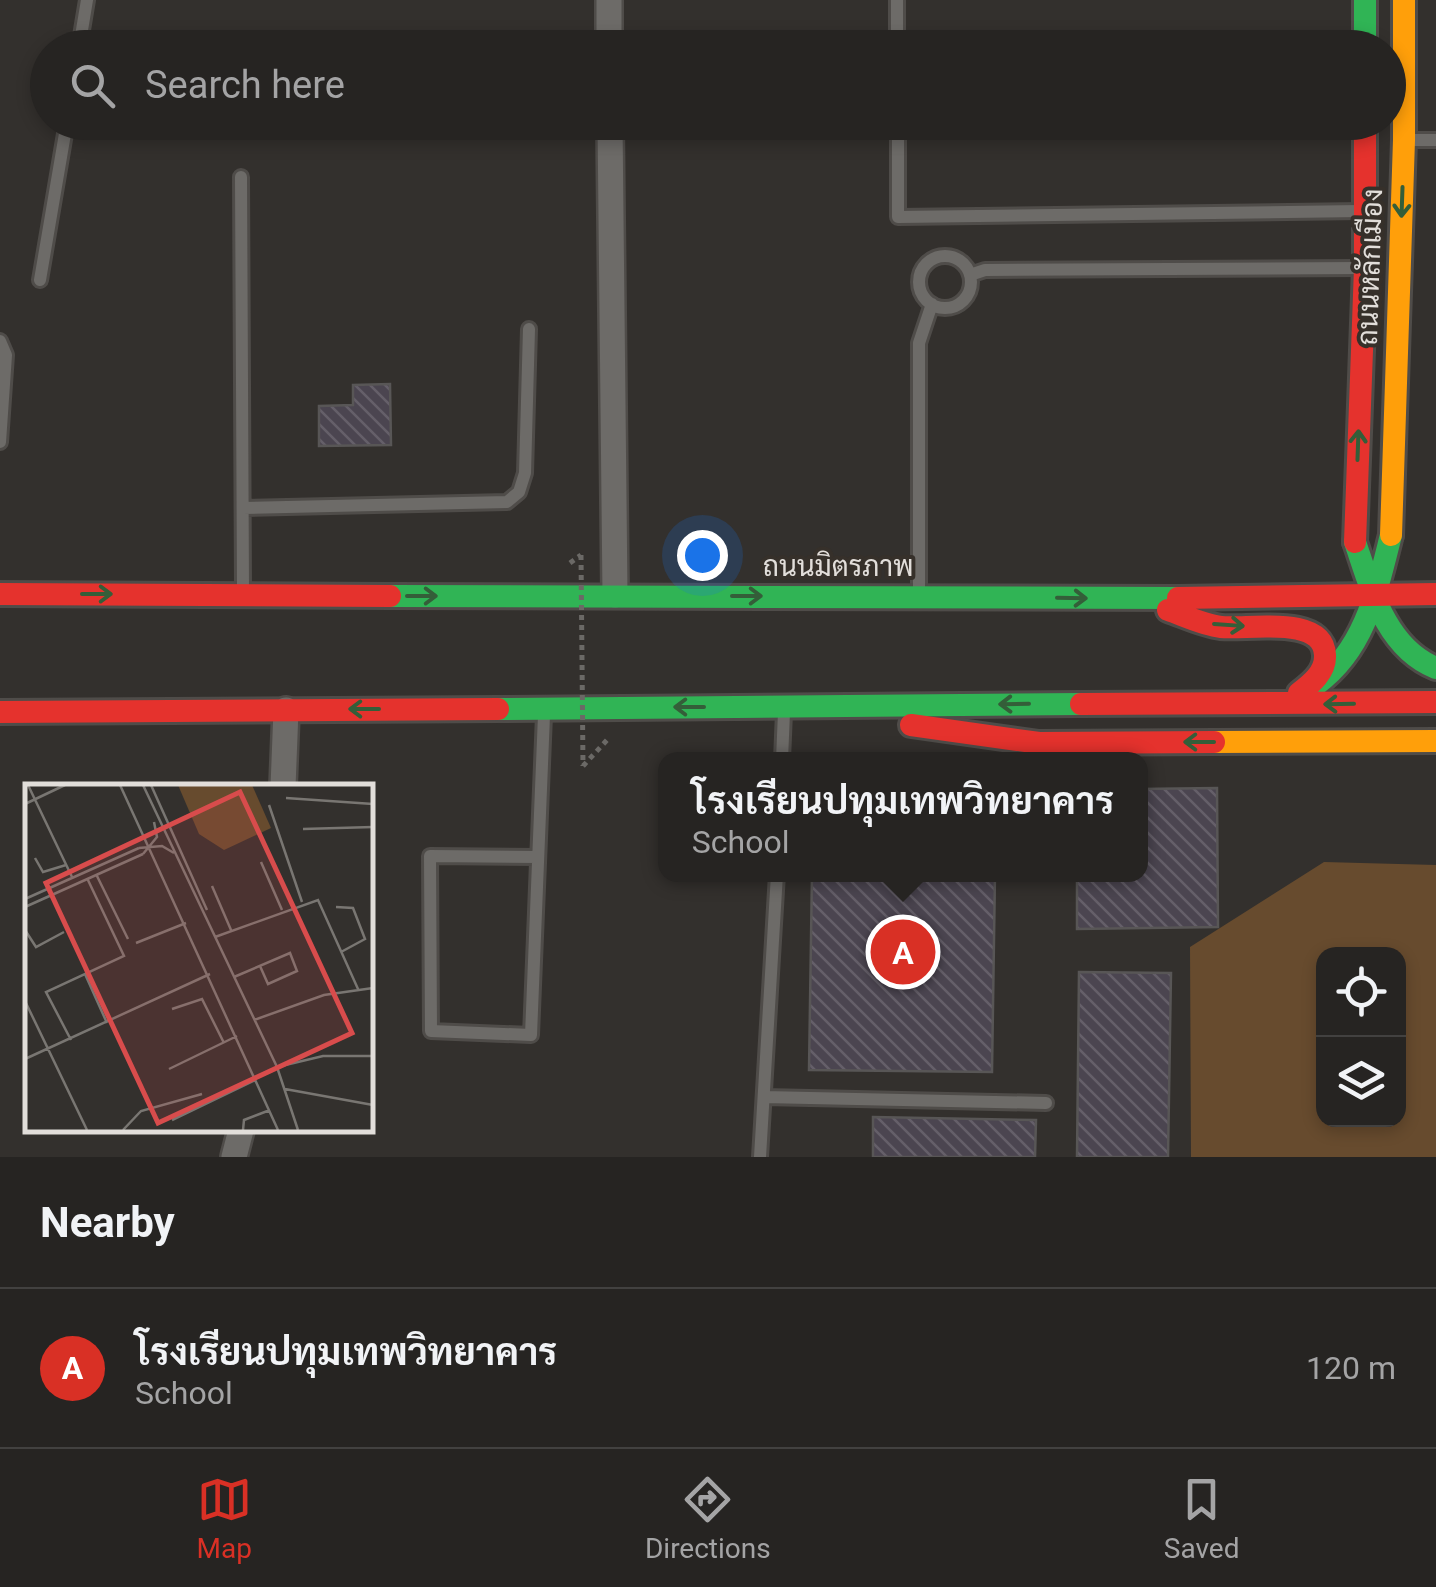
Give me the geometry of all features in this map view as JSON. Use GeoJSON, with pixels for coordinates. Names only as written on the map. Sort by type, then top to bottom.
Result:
{"type":"FeatureCollection","features":[{"type":"Feature","properties":{"kind":"main road"},"geometry":{"type":"LineString","coordinates":[[1365,0],[1365,30]]}},
{"type":"Feature","properties":{"kind":"main road","name":"ถนนหลักเมือง"},"geometry":{"type":"LineString","coordinates":[[1404,0],[1404,30]]}},
{"type":"Feature","properties":{"kind":"main road","name":"ถนนหลักเมือง"},"geometry":{"type":"LineString","coordinates":[[1365,140],[1365,268],[1355,542],[1375,598]]}},
{"type":"Feature","properties":{"kind":"main road","name":"ถนนหลักเมือง"},"geometry":{"type":"LineString","coordinates":[[1260,705],[1299,693],[1333,675],[1350,652],[1375,598],[1391,536],[1404,140]]}},
{"type":"Feature","properties":{"kind":"main road","name":"ถนนมิตรภาพ"},"geometry":{"type":"LineString","coordinates":[[0,594],[1375,598],[1425,608]]}},
{"type":"Feature","properties":{"kind":"main road"},"geometry":{"type":"LineString","coordinates":[[1375,598],[1404,650],[1422,665],[1436,668]]}},
{"type":"Feature","properties":{"kind":"main road"},"geometry":{"type":"LineString","coordinates":[[1136,599],[1219,626],[1280,626],[1313,635],[1323,644],[1325,657],[1318,677],[1299,693]]}},
{"type":"Feature","properties":{"kind":"main road"},"geometry":{"type":"LineString","coordinates":[[1404,650],[1425,608]]}},
{"type":"Feature","properties":{"kind":"main road"},"geometry":{"type":"LineString","coordinates":[[0,712],[1436,702]]}},
{"type":"Feature","properties":{"kind":"main road"},"geometry":{"type":"LineString","coordinates":[[784,706],[1039,743],[1436,741]]}},
{"type":"Feature","properties":{"kind":"street"},"geometry":{"type":"LineString","coordinates":[[609,0],[609,30]]}},
{"type":"Feature","properties":{"kind":"street"},"geometry":{"type":"LineString","coordinates":[[610,140],[615,595]]}},
{"type":"Feature","properties":{"kind":"street"},"geometry":{"type":"LineString","coordinates":[[283,784],[286,710]]}},
{"type":"Feature","properties":{"kind":"street"},"geometry":{"type":"LineString","coordinates":[[234,1157],[240,1132]]}},
{"type":"Feature","properties":{"kind":"lane"},"geometry":{"type":"LineString","coordinates":[[82,30],[87,0]]}},
{"type":"Feature","properties":{"kind":"lane"},"geometry":{"type":"LineString","coordinates":[[897,0],[897,30]]}},
{"type":"Feature","properties":{"kind":"lane"},"geometry":{"type":"LineString","coordinates":[[40,280],[63,140]]}},
{"type":"Feature","properties":{"kind":"lane"},"geometry":{"type":"LineString","coordinates":[[898,140],[898,217],[1365,211]]}},
{"type":"Feature","properties":{"kind":"lane"},"geometry":{"type":"LineString","coordinates":[[1404,140],[1436,140]]}},
{"type":"Feature","properties":{"kind":"lane"},"geometry":{"type":"LineString","coordinates":[[241,177],[243,595]]}},
{"type":"Feature","properties":{"kind":"lane"},"geometry":{"type":"LineString","coordinates":[[949,256],[963,263],[970,275],[970,290],[950,307],[932,304],[921,292],[919,283],[927,263],[949,256]]}},
{"type":"Feature","properties":{"kind":"lane"},"geometry":{"type":"LineString","coordinates":[[970,275],[985,270],[1365,268]]}},
{"type":"Feature","properties":{"kind":"lane"},"geometry":{"type":"LineString","coordinates":[[919,597],[919,343],[932,304]]}},
{"type":"Feature","properties":{"kind":"lane"},"geometry":{"type":"LineString","coordinates":[[243,508],[507,502],[519,492],[525,473],[529,328]]}},
{"type":"Feature","properties":{"kind":"lane"},"geometry":{"type":"LineString","coordinates":[[0,340],[6,355],[0,442]]}},
{"type":"Feature","properties":{"kind":"lane"},"geometry":{"type":"LineString","coordinates":[[782,752],[784,706]]}},
{"type":"Feature","properties":{"kind":"lane"},"geometry":{"type":"LineString","coordinates":[[537,857],[430,856],[430,1031],[531,1035],[544,708]]}},
{"type":"Feature","properties":{"kind":"lane"},"geometry":{"type":"LineString","coordinates":[[760,1157],[777,882]]}},
{"type":"Feature","properties":{"kind":"lane"},"geometry":{"type":"LineString","coordinates":[[764,1097],[1046,1104]]}},
{"type":"Feature","properties":{"kind":"path"},"geometry":{"type":"LineString","coordinates":[[581,555],[583,766]]}},
{"type":"Feature","properties":{"kind":"shaded area"},"geometry":{"type":"Polygon","coordinates":[[[1324,862],[1436,865],[1436,1157],[1191,1157],[1190,947],[1324,862]]]}},
{"type":"Feature","properties":{"kind":"building"},"geometry":{"type":"Polygon","coordinates":[[[390,384],[391,445],[319,446],[319,406],[353,405],[353,385],[390,384]]]}},
{"type":"Feature","properties":{"kind":"building"},"geometry":{"type":"Polygon","coordinates":[[[1217,788],[1218,927],[1077,929],[1077,882],[1148,882],[1148,789],[1217,788]]]}},
{"type":"Feature","properties":{"kind":"building"},"geometry":{"type":"Polygon","coordinates":[[[812,882],[995,882],[992,1072],[809,1070],[812,882]]]}},
{"type":"Feature","properties":{"kind":"building"},"geometry":{"type":"Polygon","coordinates":[[[1079,972],[1171,973],[1168,1157],[1077,1157],[1079,972]]]}},
{"type":"Feature","properties":{"kind":"building"},"geometry":{"type":"Polygon","coordinates":[[[873,1117],[1036,1120],[1035,1157],[873,1157],[873,1117]]]}},
{"type":"Feature","properties":{"kind":"traffic: fast"},"geometry":{"type":"LineString","coordinates":[[1365,0],[1365,30]]}},
{"type":"Feature","properties":{"kind":"traffic: fast"},"geometry":{"type":"LineString","coordinates":[[1317,684],[1347,654],[1358,636],[1374,597],[1391,535]]}},
{"type":"Feature","properties":{"kind":"traffic: fast"},"geometry":{"type":"LineString","coordinates":[[1355,542],[1374,597],[1393,632],[1419,659],[1436,668]]}},
{"type":"Feature","properties":{"kind":"traffic: fast"},"geometry":{"type":"LineString","coordinates":[[390,596],[1178,598]]}},
{"type":"Feature","properties":{"kind":"traffic: fast"},"geometry":{"type":"LineString","coordinates":[[498,709],[1081,704]]}},
{"type":"Feature","properties":{"kind":"traffic: slow"},"geometry":{"type":"LineString","coordinates":[[1404,0],[1404,30]]}},
{"type":"Feature","properties":{"kind":"traffic: slow"},"geometry":{"type":"LineString","coordinates":[[1391,535],[1404,140]]}},
{"type":"Feature","properties":{"kind":"traffic: slow"},"geometry":{"type":"LineString","coordinates":[[1214,742],[1436,741]]}},
{"type":"Feature","properties":{"kind":"traffic: jam"},"geometry":{"type":"LineString","coordinates":[[1355,542],[1365,268],[1365,140]]}},
{"type":"Feature","properties":{"kind":"traffic: jam"},"geometry":{"type":"LineString","coordinates":[[0,594],[390,596]]}},
{"type":"Feature","properties":{"kind":"traffic: jam"},"geometry":{"type":"LineString","coordinates":[[1178,598],[1436,594]]}},
{"type":"Feature","properties":{"kind":"traffic: jam"},"geometry":{"type":"LineString","coordinates":[[1168,610],[1214,626],[1282,627],[1312,634],[1321,642],[1325,661],[1317,677],[1299,693]]}},
{"type":"Feature","properties":{"kind":"traffic: jam"},"geometry":{"type":"LineString","coordinates":[[1081,704],[1436,702]]}},
{"type":"Feature","properties":{"kind":"traffic: jam"},"geometry":{"type":"LineString","coordinates":[[0,712],[498,709]]}},
{"type":"Feature","properties":{"kind":"traffic: jam"},"geometry":{"type":"LineString","coordinates":[[911,725],[1039,743],[1214,742]]}},
{"type":"Feature","properties":{"kind":"place","name":"โรงเรียนปทุมเทพวิทยาคาร"},"geometry":{"type":"Point","coordinates":[903,952]}}]}
